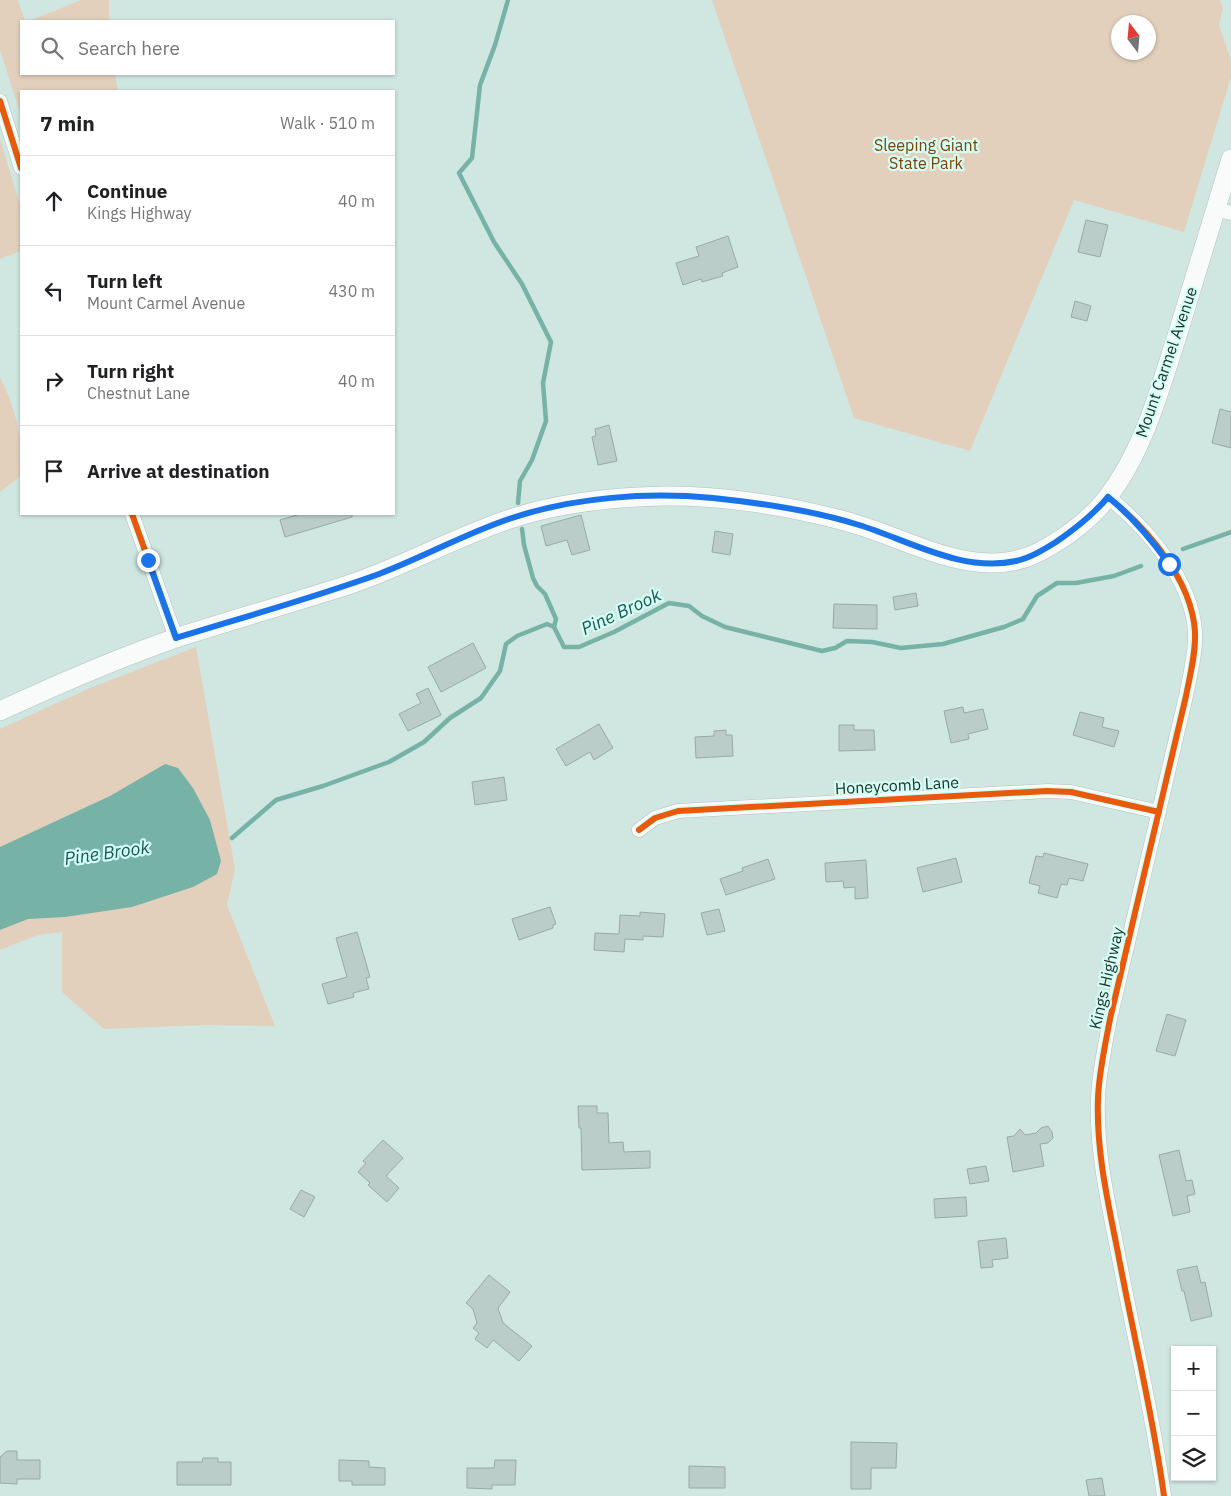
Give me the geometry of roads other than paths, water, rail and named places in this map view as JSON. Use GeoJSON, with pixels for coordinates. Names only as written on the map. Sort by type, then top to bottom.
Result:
{"type":"FeatureCollection","features":[{"type":"Feature","properties":{"kind":"main road","name":"Mount Carmel Avenue"},"geometry":{"type":"LineString","coordinates":[[0,711],[83,674],[176,638],[374,576],[512,518],[585,502],[672,496],[712,498],[809,512],[843,520],[958,559],[983,563],[1000,563],[1030,557],[1093,515],[1108,497],[1125,471],[1156,401],[1224,211],[1231,158]]}},
{"type":"Feature","properties":{"kind":"street"},"geometry":{"type":"LineString","coordinates":[[0,101],[20,165]]}},
{"type":"Feature","properties":{"kind":"street","name":"Kings Highway"},"geometry":{"type":"LineString","coordinates":[[1108,497],[1126,512],[1157,547],[1179,578],[1187,593],[1194,619],[1195,646],[1192,669],[1104,1048],[1100,1073],[1098,1117],[1107,1198],[1152,1424],[1164,1496]]}},
{"type":"Feature","properties":{"kind":"street"},"geometry":{"type":"LineString","coordinates":[[132,515],[176,638]]}},
{"type":"Feature","properties":{"kind":"street","name":"Honeycomb Lane"},"geometry":{"type":"LineString","coordinates":[[639,830],[655,818],[678,811],[1047,790],[1071,792],[1159,812]]}},
{"type":"Feature","properties":{"kind":"water"},"geometry":{"type":"Polygon","coordinates":[[[165,764],[178,768],[193,788],[210,820],[221,861],[217,874],[193,887],[132,907],[65,917],[28,919],[0,930],[0,847],[110,796],[165,764]]]}},
{"type":"Feature","properties":{"kind":"waterway"},"geometry":{"type":"LineString","coordinates":[[508,0],[495,45],[480,85],[472,158],[459,173],[494,242],[522,284],[551,342],[543,383],[546,421],[532,460],[520,481],[518,503]]}},
{"type":"Feature","properties":{"kind":"waterway"},"geometry":{"type":"LineString","coordinates":[[522,529],[524,545],[533,578],[537,586],[545,594],[556,619],[554,627]]}},
{"type":"Feature","properties":{"kind":"waterway","name":"Pine Brook"},"geometry":{"type":"LineString","coordinates":[[1183,549],[1231,532]]}},
{"type":"Feature","properties":{"kind":"waterway","name":"Pine Brook"},"geometry":{"type":"LineString","coordinates":[[232,838],[276,800],[323,786],[389,762],[424,742],[450,718],[481,698],[500,671],[506,644],[517,636],[547,624],[554,627],[564,647],[579,647],[614,632],[669,603],[689,606],[702,616],[725,627],[822,651],[835,648],[847,641],[872,642],[901,648],[943,644],[1004,627],[1023,619],[1037,596],[1057,583],[1076,583],[1114,576],[1141,566]]}},
{"type":"Feature","properties":{"kind":"park label","name":"Sleeping Giant State Park"},"geometry":{"type":"Point","coordinates":[926,154]}}]}
